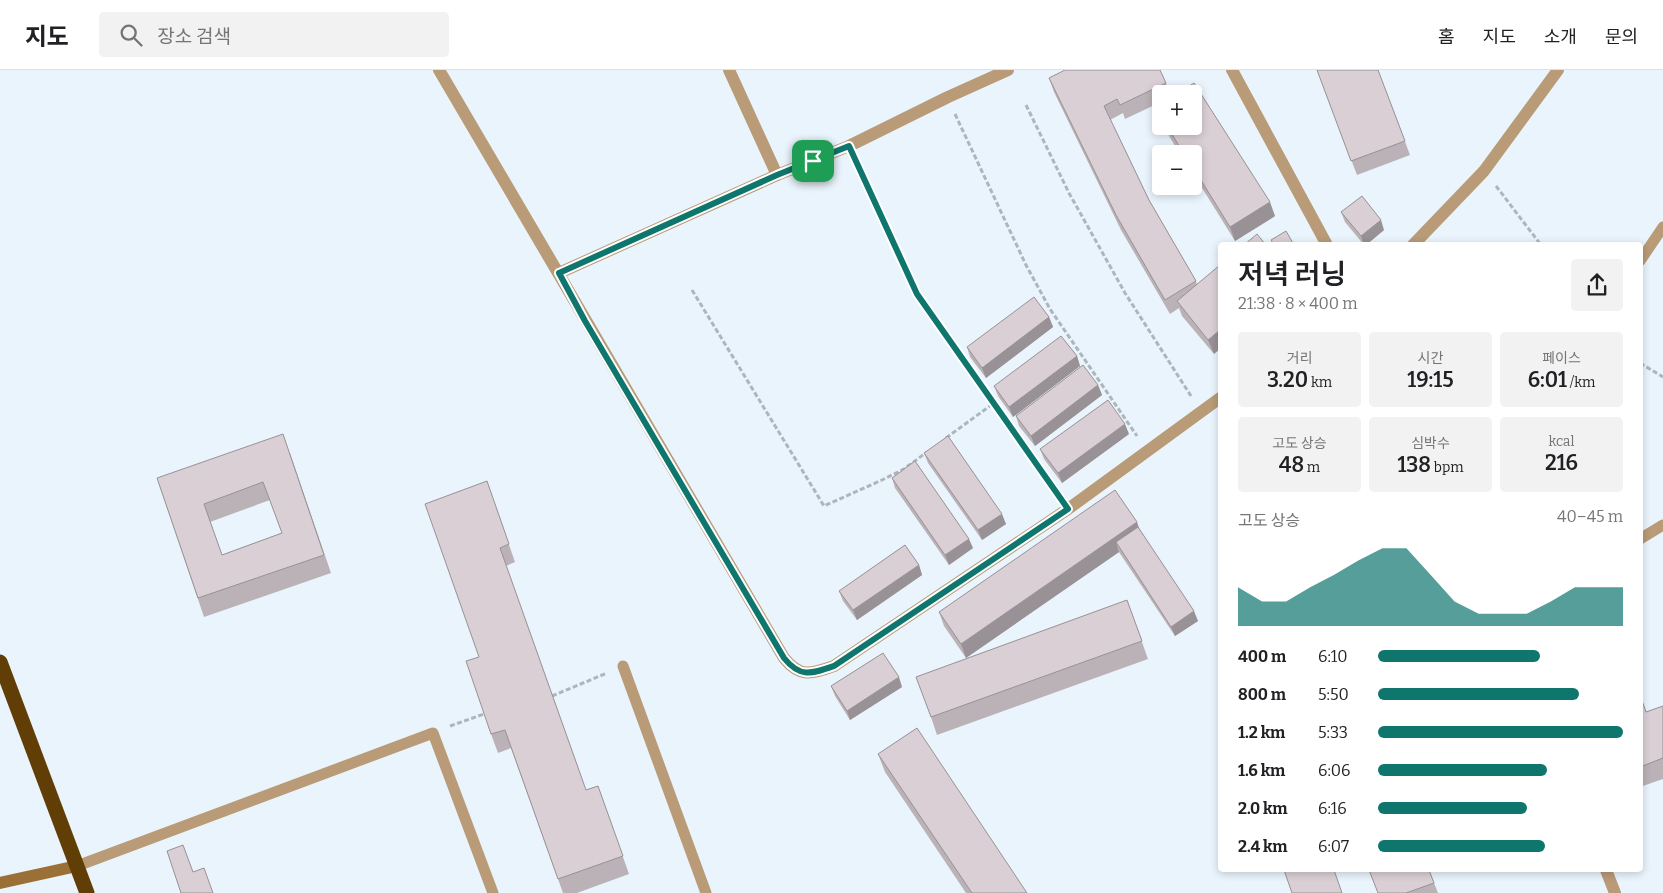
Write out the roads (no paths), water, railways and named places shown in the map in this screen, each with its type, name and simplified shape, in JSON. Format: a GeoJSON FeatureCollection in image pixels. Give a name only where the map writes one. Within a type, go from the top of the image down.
{"type":"FeatureCollection","features":[{"type":"Feature","properties":{"kind":"highway"},"geometry":{"type":"LineString","coordinates":[[0,662],[87,893]]}},
{"type":"Feature","properties":{"kind":"street"},"geometry":{"type":"LineString","coordinates":[[439,70],[784,658],[793,669],[805,673],[834,666],[1068,509],[1218,399]]}},
{"type":"Feature","properties":{"kind":"street"},"geometry":{"type":"LineString","coordinates":[[729,70],[777,175]]}},
{"type":"Feature","properties":{"kind":"street"},"geometry":{"type":"LineString","coordinates":[[559,273],[777,175],[849,146],[948,97],[1008,70]]}},
{"type":"Feature","properties":{"kind":"street"},"geometry":{"type":"LineString","coordinates":[[1232,70],[1325,242]]}},
{"type":"Feature","properties":{"kind":"street"},"geometry":{"type":"LineString","coordinates":[[1416,242],[1484,171],[1558,70]]}},
{"type":"Feature","properties":{"kind":"street"},"geometry":{"type":"LineString","coordinates":[[0,883],[77,866]]}},
{"type":"Feature","properties":{"kind":"street"},"geometry":{"type":"LineString","coordinates":[[1607,872],[1615,893]]}},
{"type":"Feature","properties":{"kind":"lane"},"geometry":{"type":"LineString","coordinates":[[1643,257],[1663,227]]}},
{"type":"Feature","properties":{"kind":"lane"},"geometry":{"type":"LineString","coordinates":[[1643,537],[1663,525]]}},
{"type":"Feature","properties":{"kind":"lane"},"geometry":{"type":"LineString","coordinates":[[623,666],[706,893]]}},
{"type":"Feature","properties":{"kind":"lane"},"geometry":{"type":"LineString","coordinates":[[77,866],[433,733],[493,893]]}}]}
